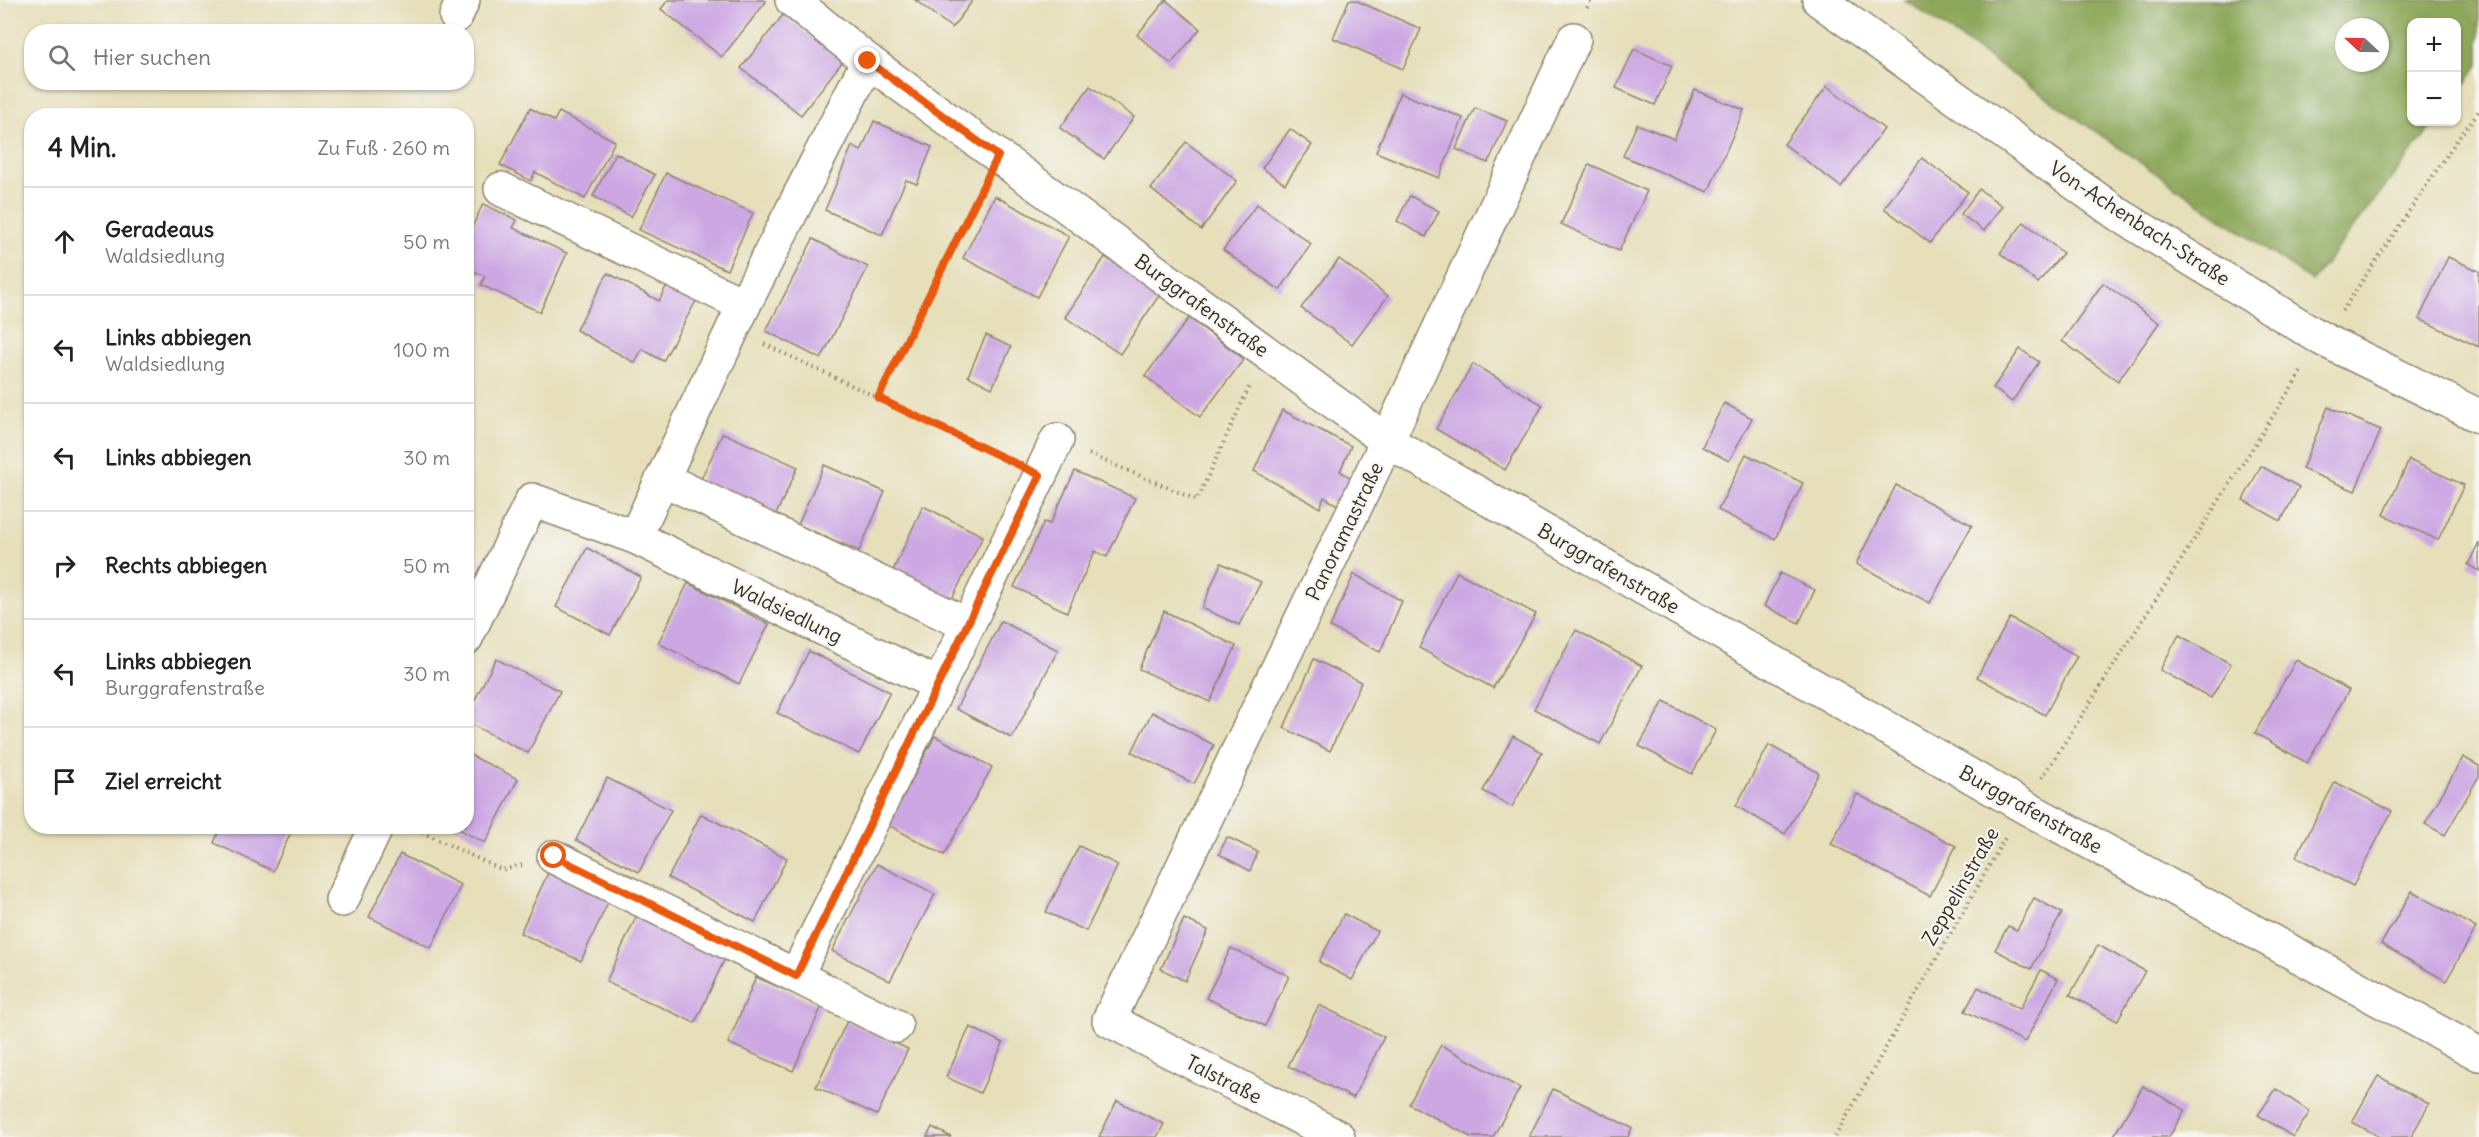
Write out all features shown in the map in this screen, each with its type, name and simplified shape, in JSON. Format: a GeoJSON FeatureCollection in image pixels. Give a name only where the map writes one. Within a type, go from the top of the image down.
{"type":"FeatureCollection","features":[{"type":"Feature","properties":{"kind":"street","name":"Burggrafenstraße"},"geometry":{"type":"LineString","coordinates":[[792,0],[868,61],[1387,441],[2023,806],[2479,1054]]}},
{"type":"Feature","properties":{"kind":"street","name":"Von-Achenbach-Straße"},"geometry":{"type":"LineString","coordinates":[[1819,0],[2118,214],[2322,339],[2479,416]]}},
{"type":"Feature","properties":{"kind":"street","name":"Panoramastraße"},"geometry":{"type":"LineString","coordinates":[[1109,1020],[1387,441],[1574,39]]}},
{"type":"Feature","properties":{"kind":"street"},"geometry":{"type":"LineString","coordinates":[[635,537],[739,317],[868,61]]}},
{"type":"Feature","properties":{"kind":"street"},"geometry":{"type":"LineString","coordinates":[[501,189],[739,317]]}},
{"type":"Feature","properties":{"kind":"street"},"geometry":{"type":"LineString","coordinates":[[796,976],[1057,440]]}},
{"type":"Feature","properties":{"kind":"street"},"geometry":{"type":"LineString","coordinates":[[663,479],[968,626]]}},
{"type":"Feature","properties":{"kind":"street","name":"Waldsiedlung"},"geometry":{"type":"LineString","coordinates":[[474,621],[532,500],[635,537],[939,685]]}},
{"type":"Feature","properties":{"kind":"street"},"geometry":{"type":"LineString","coordinates":[[342,900],[373,834]]}},
{"type":"Feature","properties":{"kind":"street"},"geometry":{"type":"LineString","coordinates":[[554,856],[896,1026]]}},
{"type":"Feature","properties":{"kind":"street","name":"Talstraße"},"geometry":{"type":"LineString","coordinates":[[1109,1020],[1338,1137]]}},
{"type":"Feature","properties":{"kind":"path","name":"Zeppelinstraße"},"geometry":{"type":"LineString","coordinates":[[1835,1137],[2023,806],[2322,339],[2479,111]]}},
{"type":"Feature","properties":{"kind":"path"},"geometry":{"type":"LineString","coordinates":[[878,398],[998,156]]}},
{"type":"Feature","properties":{"kind":"path"},"geometry":{"type":"LineString","coordinates":[[739,317],[878,398],[1040,475]]}},
{"type":"Feature","properties":{"kind":"path"},"geometry":{"type":"LineString","coordinates":[[1057,440],[1197,501],[1265,351]]}},
{"type":"Feature","properties":{"kind":"path"},"geometry":{"type":"LineString","coordinates":[[427,834],[502,870],[554,856]]}},
{"type":"Feature","properties":{"kind":"green space"},"geometry":{"type":"Polygon","coordinates":[[[1905,0],[2479,0],[2479,65],[2461,89],[2461,18],[2407,18],[2407,126],[2432,126],[2312,281],[1905,0]]]}},
{"type":"Feature","properties":{"kind":"building"},"geometry":{"type":"Polygon","coordinates":[[[668,0],[763,0],[766,2],[722,57],[661,9],[668,0]]]}},
{"type":"Feature","properties":{"kind":"building"},"geometry":{"type":"Polygon","coordinates":[[[915,0],[973,0],[952,28],[915,0]]]}},
{"type":"Feature","properties":{"kind":"building"},"geometry":{"type":"Polygon","coordinates":[[[1166,0],[1200,29],[1171,64],[1137,35],[1166,0]]]}},
{"type":"Feature","properties":{"kind":"building"},"geometry":{"type":"Polygon","coordinates":[[[1349,0],[1355,0],[1421,29],[1403,69],[1333,38],[1349,0]]]}},
{"type":"Feature","properties":{"kind":"building"},"geometry":{"type":"Polygon","coordinates":[[[783,15],[843,61],[801,115],[741,68],[783,15]]]}},
{"type":"Feature","properties":{"kind":"building"},"geometry":{"type":"Polygon","coordinates":[[[1634,49],[1672,66],[1655,105],[1616,88],[1634,49]]]}},
{"type":"Feature","properties":{"kind":"building"},"geometry":{"type":"Polygon","coordinates":[[[1090,86],[1134,117],[1104,159],[1060,128],[1090,86]]]}},
{"type":"Feature","properties":{"kind":"building"},"geometry":{"type":"Polygon","coordinates":[[[1827,86],[1884,129],[1841,187],[1784,144],[1827,86]]]}},
{"type":"Feature","properties":{"kind":"building"},"geometry":{"type":"Polygon","coordinates":[[[1695,90],[1744,110],[1708,192],[1623,156],[1637,124],[1674,139],[1695,90]]]}},
{"type":"Feature","properties":{"kind":"building"},"geometry":{"type":"Polygon","coordinates":[[[1400,93],[1463,118],[1439,178],[1376,152],[1400,93]]]}},
{"type":"Feature","properties":{"kind":"building"},"geometry":{"type":"Polygon","coordinates":[[[530,108],[554,121],[559,112],[615,141],[585,199],[535,172],[531,181],[500,165],[530,108]]]}},
{"type":"Feature","properties":{"kind":"building"},"geometry":{"type":"Polygon","coordinates":[[[1475,108],[1507,121],[1488,163],[1456,149],[1475,108]]]}},
{"type":"Feature","properties":{"kind":"building"},"geometry":{"type":"Polygon","coordinates":[[[874,121],[932,147],[917,184],[906,180],[882,235],[825,210],[852,146],[861,151],[874,121]]]}},
{"type":"Feature","properties":{"kind":"building"},"geometry":{"type":"Polygon","coordinates":[[[1290,129],[1312,145],[1285,184],[1262,168],[1290,129]]]}},
{"type":"Feature","properties":{"kind":"building"},"geometry":{"type":"Polygon","coordinates":[[[1186,142],[1237,181],[1201,230],[1151,189],[1186,142]]]}},
{"type":"Feature","properties":{"kind":"building"},"geometry":{"type":"Polygon","coordinates":[[[616,153],[655,175],[631,217],[593,196],[616,153]]]}},
{"type":"Feature","properties":{"kind":"building"},"geometry":{"type":"Polygon","coordinates":[[[1922,158],[1968,192],[1930,243],[1884,208],[1922,158]]]}},
{"type":"Feature","properties":{"kind":"building"},"geometry":{"type":"Polygon","coordinates":[[[1589,164],[1647,191],[1619,251],[1561,224],[1589,164]]]}},
{"type":"Feature","properties":{"kind":"building"},"geometry":{"type":"Polygon","coordinates":[[[666,173],[753,213],[727,270],[639,230],[666,173]]]}},
{"type":"Feature","properties":{"kind":"building"},"geometry":{"type":"Polygon","coordinates":[[[1979,189],[2002,206],[1984,231],[1961,214],[1979,189]]]}},
{"type":"Feature","properties":{"kind":"building"},"geometry":{"type":"Polygon","coordinates":[[[995,196],[1069,236],[1037,297],[963,258],[995,196]]]}},
{"type":"Feature","properties":{"kind":"building"},"geometry":{"type":"Polygon","coordinates":[[[1410,196],[1439,211],[1426,237],[1397,221],[1410,196]]]}},
{"type":"Feature","properties":{"kind":"building"},"geometry":{"type":"Polygon","coordinates":[[[483,204],[517,220],[513,228],[567,253],[540,312],[481,285],[485,276],[474,271],[474,223],[483,204]]]}},
{"type":"Feature","properties":{"kind":"building"},"geometry":{"type":"Polygon","coordinates":[[[1257,204],[1311,244],[1280,290],[1223,250],[1257,204]]]}},
{"type":"Feature","properties":{"kind":"building"},"geometry":{"type":"Polygon","coordinates":[[[2024,222],[2063,253],[2038,283],[2000,253],[2024,222]]]}},
{"type":"Feature","properties":{"kind":"building"},"geometry":{"type":"Polygon","coordinates":[[[813,239],[868,267],[821,359],[766,331],[813,239]]]}},
{"type":"Feature","properties":{"kind":"building"},"geometry":{"type":"Polygon","coordinates":[[[1105,257],[1160,294],[1120,354],[1065,317],[1105,257]]]}},
{"type":"Feature","properties":{"kind":"building"},"geometry":{"type":"Polygon","coordinates":[[[2448,257],[2479,271],[2479,347],[2419,319],[2448,257]]]}},
{"type":"Feature","properties":{"kind":"building"},"geometry":{"type":"Polygon","coordinates":[[[1339,259],[1388,296],[1352,344],[1301,308],[1339,259]]]}},
{"type":"Feature","properties":{"kind":"building"},"geometry":{"type":"Polygon","coordinates":[[[608,273],[659,301],[667,285],[696,301],[663,361],[642,349],[635,363],[576,330],[608,273]]]}},
{"type":"Feature","properties":{"kind":"building"},"geometry":{"type":"Polygon","coordinates":[[[2103,283],[2159,323],[2118,381],[2062,341],[2103,283]]]}},
{"type":"Feature","properties":{"kind":"building"},"geometry":{"type":"Polygon","coordinates":[[[1189,318],[1244,359],[1200,417],[1145,376],[1189,318]]]}},
{"type":"Feature","properties":{"kind":"building"},"geometry":{"type":"Polygon","coordinates":[[[986,335],[1011,347],[992,388],[968,376],[986,335]]]}},
{"type":"Feature","properties":{"kind":"building"},"geometry":{"type":"Polygon","coordinates":[[[2020,349],[2039,362],[2012,402],[1993,388],[2020,349]]]}},
{"type":"Feature","properties":{"kind":"building"},"geometry":{"type":"Polygon","coordinates":[[[1473,364],[1543,405],[1505,470],[1436,429],[1473,364]]]}},
{"type":"Feature","properties":{"kind":"building"},"geometry":{"type":"Polygon","coordinates":[[[1724,403],[1752,418],[1729,461],[1702,447],[1724,403]]]}},
{"type":"Feature","properties":{"kind":"building"},"geometry":{"type":"Polygon","coordinates":[[[2328,407],[2381,430],[2355,491],[2302,469],[2328,407]]]}},
{"type":"Feature","properties":{"kind":"building"},"geometry":{"type":"Polygon","coordinates":[[[1282,410],[1351,446],[1340,471],[1353,479],[1339,506],[1324,497],[1320,508],[1254,471],[1282,410]]]}},
{"type":"Feature","properties":{"kind":"building"},"geometry":{"type":"Polygon","coordinates":[[[723,433],[798,467],[773,521],[698,485],[723,433]]]}},
{"type":"Feature","properties":{"kind":"building"},"geometry":{"type":"Polygon","coordinates":[[[1746,454],[1803,483],[1775,539],[1718,510],[1746,454]]]}},
{"type":"Feature","properties":{"kind":"building"},"geometry":{"type":"Polygon","coordinates":[[[2409,460],[2464,485],[2438,540],[2384,515],[2409,460]]]}},
{"type":"Feature","properties":{"kind":"building"},"geometry":{"type":"Polygon","coordinates":[[[824,465],[885,492],[859,551],[798,525],[824,465]]]}},
{"type":"Feature","properties":{"kind":"building"},"geometry":{"type":"Polygon","coordinates":[[[2261,466],[2299,487],[2281,521],[2243,500],[2261,466]]]}},
{"type":"Feature","properties":{"kind":"building"},"geometry":{"type":"Polygon","coordinates":[[[1075,471],[1135,498],[1107,557],[1095,551],[1067,612],[1014,587],[1044,522],[1050,524],[1075,471]]]}},
{"type":"Feature","properties":{"kind":"building"},"geometry":{"type":"Polygon","coordinates":[[[1896,485],[1972,525],[1930,603],[1856,564],[1896,485]]]}},
{"type":"Feature","properties":{"kind":"building"},"geometry":{"type":"Polygon","coordinates":[[[923,506],[983,536],[951,601],[892,573],[923,506]]]}},
{"type":"Feature","properties":{"kind":"building"},"geometry":{"type":"Polygon","coordinates":[[[2479,542],[2479,571],[2468,565],[2479,542]]]}},
{"type":"Feature","properties":{"kind":"building"},"geometry":{"type":"Polygon","coordinates":[[[587,548],[641,577],[610,635],[556,607],[587,548]]]}},
{"type":"Feature","properties":{"kind":"building"},"geometry":{"type":"Polygon","coordinates":[[[1221,563],[1261,582],[1239,625],[1202,608],[1221,563]]]}},
{"type":"Feature","properties":{"kind":"building"},"geometry":{"type":"Polygon","coordinates":[[[1457,572],[1536,614],[1493,688],[1419,648],[1457,572]]]}},
{"type":"Feature","properties":{"kind":"building"},"geometry":{"type":"Polygon","coordinates":[[[1780,573],[1815,590],[1799,623],[1764,606],[1780,573]]]}},
{"type":"Feature","properties":{"kind":"building"},"geometry":{"type":"Polygon","coordinates":[[[1354,574],[1402,601],[1380,652],[1330,627],[1354,574]]]}},
{"type":"Feature","properties":{"kind":"building"},"geometry":{"type":"Polygon","coordinates":[[[688,583],[769,624],[739,684],[658,643],[688,583]]]}},
{"type":"Feature","properties":{"kind":"building"},"geometry":{"type":"Polygon","coordinates":[[[1164,611],[1236,646],[1210,702],[1139,669],[1164,611]]]}},
{"type":"Feature","properties":{"kind":"building"},"geometry":{"type":"Polygon","coordinates":[[[2010,618],[2077,656],[2045,715],[1977,677],[2010,618]]]}},
{"type":"Feature","properties":{"kind":"building"},"geometry":{"type":"Polygon","coordinates":[[[1001,621],[1058,650],[1012,738],[956,709],[1001,621]]]}},
{"type":"Feature","properties":{"kind":"building"},"geometry":{"type":"Polygon","coordinates":[[[1576,630],[1642,666],[1600,744],[1534,709],[1576,630]]]}},
{"type":"Feature","properties":{"kind":"building"},"geometry":{"type":"Polygon","coordinates":[[[2179,635],[2231,664],[2211,698],[2160,670],[2179,635]]]}},
{"type":"Feature","properties":{"kind":"building"},"geometry":{"type":"Polygon","coordinates":[[[809,651],[890,692],[859,754],[777,713],[809,651]]]}},
{"type":"Feature","properties":{"kind":"building"},"geometry":{"type":"Polygon","coordinates":[[[496,659],[560,691],[528,753],[474,726],[474,702],[496,659]]]}},
{"type":"Feature","properties":{"kind":"building"},"geometry":{"type":"Polygon","coordinates":[[[1314,659],[1361,682],[1330,751],[1284,728],[1314,659]]]}},
{"type":"Feature","properties":{"kind":"building"},"geometry":{"type":"Polygon","coordinates":[[[2296,660],[2349,690],[2307,763],[2255,733],[2296,660]]]}},
{"type":"Feature","properties":{"kind":"building"},"geometry":{"type":"Polygon","coordinates":[[[1664,701],[1716,730],[1692,774],[1639,746],[1664,701]]]}},
{"type":"Feature","properties":{"kind":"building"},"geometry":{"type":"Polygon","coordinates":[[[1152,712],[1214,745],[1194,784],[1132,752],[1152,712]]]}},
{"type":"Feature","properties":{"kind":"building"},"geometry":{"type":"Polygon","coordinates":[[[935,736],[992,767],[944,855],[888,825],[935,736]]]}},
{"type":"Feature","properties":{"kind":"building"},"geometry":{"type":"Polygon","coordinates":[[[1513,736],[1542,752],[1512,807],[1483,791],[1513,736]]]}},
{"type":"Feature","properties":{"kind":"building"},"geometry":{"type":"Polygon","coordinates":[[[1769,745],[1819,773],[1785,834],[1736,806],[1769,745]]]}},
{"type":"Feature","properties":{"kind":"building"},"geometry":{"type":"Polygon","coordinates":[[[474,757],[518,779],[485,843],[468,834],[474,834],[474,757]]]}},
{"type":"Feature","properties":{"kind":"building"},"geometry":{"type":"Polygon","coordinates":[[[2463,757],[2479,766],[2479,776],[2445,835],[2425,824],[2463,757]]]}},
{"type":"Feature","properties":{"kind":"building"},"geometry":{"type":"Polygon","coordinates":[[[607,778],[671,810],[639,872],[576,840],[607,778]]]}},
{"type":"Feature","properties":{"kind":"building"},"geometry":{"type":"Polygon","coordinates":[[[2335,782],[2392,811],[2353,886],[2296,857],[2335,782]]]}},
{"type":"Feature","properties":{"kind":"building"},"geometry":{"type":"Polygon","coordinates":[[[1857,794],[1956,846],[1930,896],[1831,844],[1857,794]]]}},
{"type":"Feature","properties":{"kind":"building"},"geometry":{"type":"Polygon","coordinates":[[[701,814],[787,858],[755,922],[668,878],[701,814]]]}},
{"type":"Feature","properties":{"kind":"building"},"geometry":{"type":"Polygon","coordinates":[[[218,834],[290,834],[273,871],[214,843],[218,834]]]}},
{"type":"Feature","properties":{"kind":"building"},"geometry":{"type":"Polygon","coordinates":[[[1227,837],[1258,852],[1250,871],[1219,854],[1227,837]]]}},
{"type":"Feature","properties":{"kind":"building"},"geometry":{"type":"Polygon","coordinates":[[[1079,846],[1118,865],[1086,931],[1046,912],[1079,846]]]}},
{"type":"Feature","properties":{"kind":"building"},"geometry":{"type":"Polygon","coordinates":[[[400,854],[461,885],[431,948],[369,917],[400,854]]]}},
{"type":"Feature","properties":{"kind":"building"},"geometry":{"type":"Polygon","coordinates":[[[877,864],[935,894],[890,981],[832,951],[877,864]]]}},
{"type":"Feature","properties":{"kind":"building"},"geometry":{"type":"Polygon","coordinates":[[[549,871],[610,898],[581,961],[520,933],[549,871]]]}},
{"type":"Feature","properties":{"kind":"building"},"geometry":{"type":"Polygon","coordinates":[[[2412,891],[2476,928],[2446,981],[2381,944],[2412,891]]]}},
{"type":"Feature","properties":{"kind":"building"},"geometry":{"type":"Polygon","coordinates":[[[2034,898],[2062,913],[2031,969],[1995,950],[2008,926],[2017,930],[2034,898]]]}},
{"type":"Feature","properties":{"kind":"building"},"geometry":{"type":"Polygon","coordinates":[[[1344,914],[1377,931],[1352,980],[1319,962],[1344,914]]]}},
{"type":"Feature","properties":{"kind":"building"},"geometry":{"type":"Polygon","coordinates":[[[637,915],[726,956],[695,1023],[606,982],[637,915]]]}},
{"type":"Feature","properties":{"kind":"building"},"geometry":{"type":"Polygon","coordinates":[[[1184,919],[1208,930],[1185,981],[1161,969],[1184,919]]]}},
{"type":"Feature","properties":{"kind":"building"},"geometry":{"type":"Polygon","coordinates":[[[2098,945],[2145,971],[2117,1021],[2070,995],[2098,945]]]}},
{"type":"Feature","properties":{"kind":"building"},"geometry":{"type":"Polygon","coordinates":[[[1231,948],[1289,976],[1265,1026],[1206,998],[1231,948]]]}},
{"type":"Feature","properties":{"kind":"building"},"geometry":{"type":"Polygon","coordinates":[[[2041,970],[2058,979],[2025,1042],[1965,1011],[1978,987],[2020,1009],[2041,970]]]}},
{"type":"Feature","properties":{"kind":"building"},"geometry":{"type":"Polygon","coordinates":[[[756,977],[822,1006],[793,1071],[728,1043],[756,977]]]}},
{"type":"Feature","properties":{"kind":"building"},"geometry":{"type":"Polygon","coordinates":[[[1319,1005],[1384,1037],[1353,1098],[1288,1066],[1319,1005]]]}},
{"type":"Feature","properties":{"kind":"building"},"geometry":{"type":"Polygon","coordinates":[[[847,1021],[908,1049],[877,1115],[816,1087],[847,1021]]]}},
{"type":"Feature","properties":{"kind":"building"},"geometry":{"type":"Polygon","coordinates":[[[970,1027],[1003,1043],[980,1093],[946,1077],[970,1027]]]}},
{"type":"Feature","properties":{"kind":"building"},"geometry":{"type":"Polygon","coordinates":[[[1441,1045],[1520,1088],[1493,1137],[1471,1137],[1409,1104],[1441,1045]]]}},
{"type":"Feature","properties":{"kind":"building"},"geometry":{"type":"Polygon","coordinates":[[[2378,1076],[2429,1104],[2411,1137],[2380,1137],[2352,1122],[2378,1076]]]}},
{"type":"Feature","properties":{"kind":"building"},"geometry":{"type":"Polygon","coordinates":[[[2143,1086],[2185,1110],[2169,1137],[2113,1137],[2143,1086]]]}},
{"type":"Feature","properties":{"kind":"building"},"geometry":{"type":"Polygon","coordinates":[[[1553,1089],[1632,1128],[1628,1137],[1529,1137],[1553,1089]]]}},
{"type":"Feature","properties":{"kind":"building"},"geometry":{"type":"Polygon","coordinates":[[[2276,1089],[2310,1112],[2293,1137],[2258,1115],[2276,1089]]]}},
{"type":"Feature","properties":{"kind":"building"},"geometry":{"type":"Polygon","coordinates":[[[1117,1101],[1164,1124],[1157,1137],[1099,1137],[1117,1101]]]}},
{"type":"Feature","properties":{"kind":"building"},"geometry":{"type":"Polygon","coordinates":[[[932,1127],[951,1137],[927,1137],[932,1127]]]}},
{"type":"Feature","properties":{"kind":"route"},"geometry":{"type":"LineString","coordinates":[[554,856],[796,976],[1040,475],[878,398],[998,156],[868,61]]}}]}
